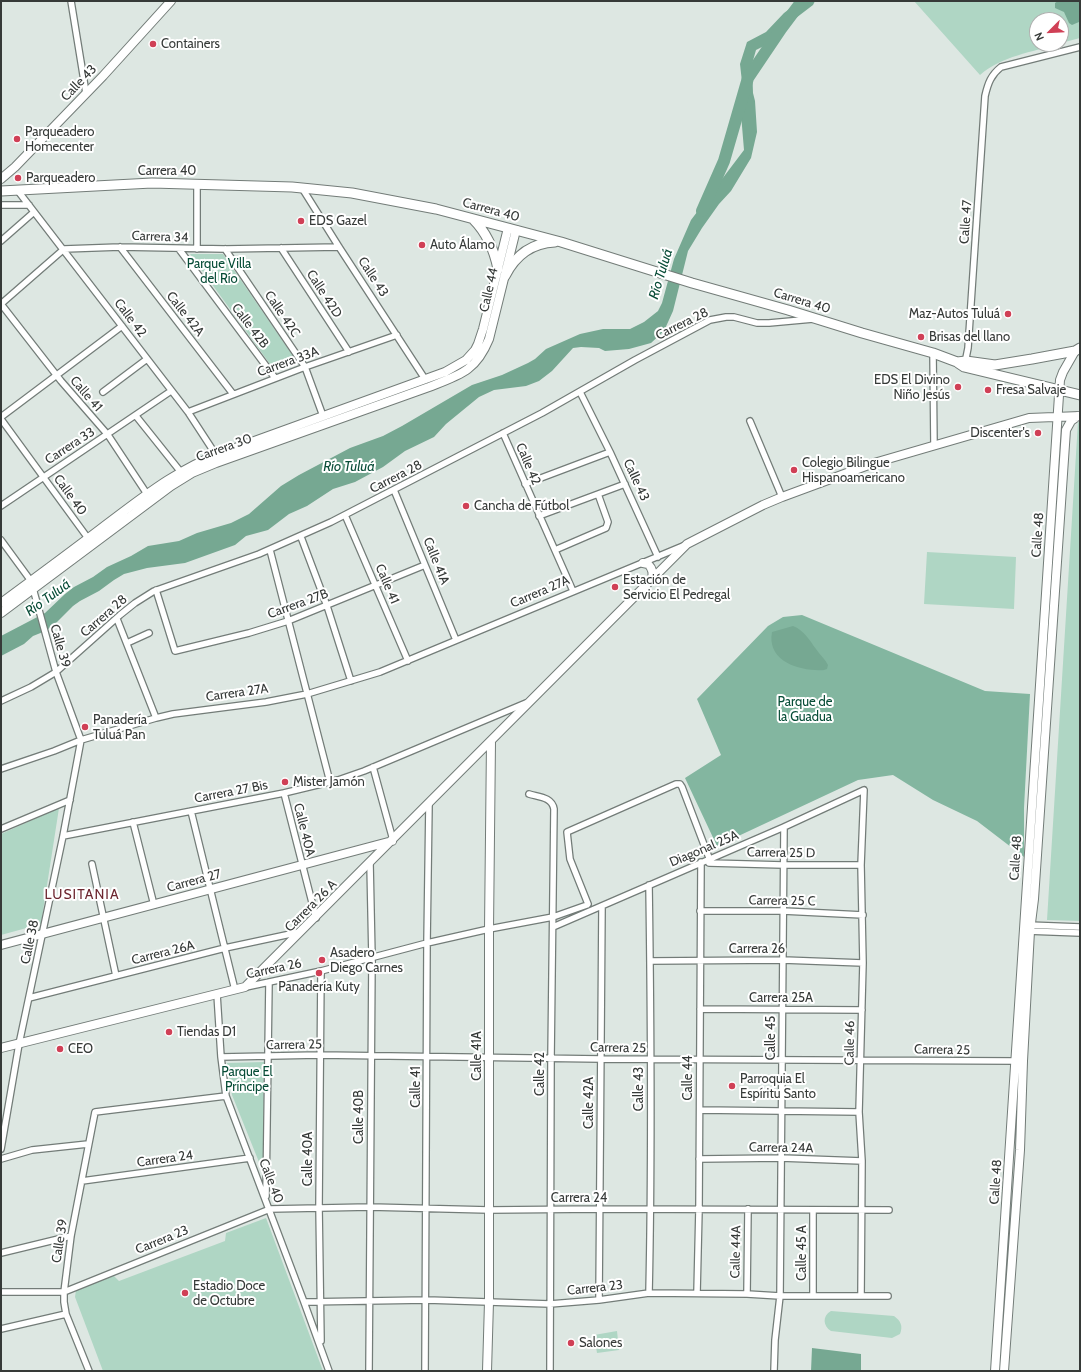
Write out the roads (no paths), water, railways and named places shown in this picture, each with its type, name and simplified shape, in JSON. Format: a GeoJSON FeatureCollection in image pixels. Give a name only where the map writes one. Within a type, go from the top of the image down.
{"type":"FeatureCollection","features":[{"type":"Feature","properties":{"kind":"main road","name":"Calle 43"},"geometry":{"type":"LineString","coordinates":[[2,176],[24,158],[171,1]]}},
{"type":"Feature","properties":{"kind":"main road","name":"Carrera 40"},"geometry":{"type":"LineString","coordinates":[[1,192],[152,183],[197,183],[248,184],[302,188],[381,198],[436,209],[561,242],[692,283],[934,353],[962,363],[1080,395]]}},
{"type":"Feature","properties":{"kind":"main road"},"geometry":{"type":"LineString","coordinates":[[472,218],[487,236],[493,250],[498,269]]}},
{"type":"Feature","properties":{"kind":"main road","name":"Calle 44"},"geometry":{"type":"LineString","coordinates":[[475,350],[484,329],[498,269],[512,229]]}},
{"type":"Feature","properties":{"kind":"main road","name":"Calle 44"},"geometry":{"type":"LineString","coordinates":[[482,355],[491,334],[505,276],[512,229]]}},
{"type":"Feature","properties":{"kind":"main road"},"geometry":{"type":"LineString","coordinates":[[505,276],[514,261],[522,252],[541,244],[561,242]]}},
{"type":"Feature","properties":{"kind":"main road","name":"Carrera 30"},"geometry":{"type":"LineString","coordinates":[[1,613],[32,585],[150,497],[180,471],[198,462],[218,458],[329,417],[453,368],[464,361],[475,350]]}},
{"type":"Feature","properties":{"kind":"main road","name":"Carrera 40"},"geometry":{"type":"LineString","coordinates":[[962,363],[1001,364],[1077,350]]}},
{"type":"Feature","properties":{"kind":"main road","name":"Calle 48"},"geometry":{"type":"LineString","coordinates":[[1004,1371],[1020,1150],[1027,928],[1060,380],[1063,372],[1077,350]]}},
{"type":"Feature","properties":{"kind":"main road","name":"Carrera 30"},"geometry":{"type":"LineString","coordinates":[[329,417],[429,387],[455,377],[469,368],[482,355]]}},
{"type":"Feature","properties":{"kind":"main road"},"geometry":{"type":"LineString","coordinates":[[464,361],[469,368]]}},
{"type":"Feature","properties":{"kind":"main road","name":"Carrera 27A"},"geometry":{"type":"LineString","coordinates":[[687,544],[782,497],[874,463],[1022,420],[1058,416],[1079,416]]}},
{"type":"Feature","properties":{"kind":"main road","name":"Calle 48"},"geometry":{"type":"LineString","coordinates":[[995,1371],[1015,1062],[1066,430],[1071,421],[1079,416]]}},
{"type":"Feature","properties":{"kind":"main road","name":"Carrera 30"},"geometry":{"type":"LineString","coordinates":[[150,497],[218,458]]}},
{"type":"Feature","properties":{"kind":"main road","name":"Carrera 26 A"},"geometry":{"type":"LineString","coordinates":[[246,987],[687,544]]}},
{"type":"Feature","properties":{"kind":"main road"},"geometry":{"type":"LineString","coordinates":[[643,563],[648,564],[652,568],[652,579]]}},
{"type":"Feature","properties":{"kind":"main road","name":"Carrera 30"},"geometry":{"type":"LineString","coordinates":[[1,603],[32,585]]}},
{"type":"Feature","properties":{"kind":"main road","name":"Calle 41A"},"geometry":{"type":"LineString","coordinates":[[487,1371],[489,1302],[489,929],[491,741]]}},
{"type":"Feature","properties":{"kind":"main road","name":"Carrera 27"},"geometry":{"type":"LineString","coordinates":[[1,945],[393,840]]}},
{"type":"Feature","properties":{"kind":"main road","name":"Carrera 26"},"geometry":{"type":"LineString","coordinates":[[1,1048],[246,987]]}},
{"type":"Feature","properties":{"kind":"street"},"geometry":{"type":"LineString","coordinates":[[71,1],[86,93]]}},
{"type":"Feature","properties":{"kind":"street","name":"Calle 47"},"geometry":{"type":"LineString","coordinates":[[962,363],[968,348],[985,96],[990,79],[1001,67],[1080,47]]}},
{"type":"Feature","properties":{"kind":"street"},"geometry":{"type":"LineString","coordinates":[[197,183],[197,249]]}},
{"type":"Feature","properties":{"kind":"street","name":"Calle 43"},"geometry":{"type":"LineString","coordinates":[[302,188],[425,379]]}},
{"type":"Feature","properties":{"kind":"street","name":"Calle 42"},"geometry":{"type":"LineString","coordinates":[[18,190],[188,412],[218,458]]}},
{"type":"Feature","properties":{"kind":"street"},"geometry":{"type":"LineString","coordinates":[[1,205],[28,205]]}},
{"type":"Feature","properties":{"kind":"street"},"geometry":{"type":"LineString","coordinates":[[1,241],[34,212]]}},
{"type":"Feature","properties":{"kind":"street","name":"Carrera 34"},"geometry":{"type":"LineString","coordinates":[[64,249],[120,247],[225,249],[339,247]]}},
{"type":"Feature","properties":{"kind":"street","name":"Calle 42A"},"geometry":{"type":"LineString","coordinates":[[120,247],[233,394]]}},
{"type":"Feature","properties":{"kind":"street","name":"Calle 42D"},"geometry":{"type":"LineString","coordinates":[[281,248],[349,352]]}},
{"type":"Feature","properties":{"kind":"street"},"geometry":{"type":"LineString","coordinates":[[1,304],[64,249]]}},
{"type":"Feature","properties":{"kind":"street","name":"Calle 42B"},"geometry":{"type":"LineString","coordinates":[[179,249],[275,378]]}},
{"type":"Feature","properties":{"kind":"street","name":"Calle 42C"},"geometry":{"type":"LineString","coordinates":[[225,249],[305,367],[329,417]]}},
{"type":"Feature","properties":{"kind":"street","name":"Calle 41"},"geometry":{"type":"LineString","coordinates":[[1,304],[56,376],[108,435],[150,497]]}},
{"type":"Feature","properties":{"kind":"street","name":"Carrera 28"},"geometry":{"type":"LineString","coordinates":[[1,701],[31,687],[56,672],[135,603],[156,590],[270,550],[301,537],[503,433],[710,320],[734,317],[769,323],[817,319]]}},
{"type":"Feature","properties":{"kind":"street"},"geometry":{"type":"LineString","coordinates":[[1,418],[122,326]]}},
{"type":"Feature","properties":{"kind":"street","name":"Carrera 33A"},"geometry":{"type":"LineString","coordinates":[[188,412],[275,378],[397,335]]}},
{"type":"Feature","properties":{"kind":"street"},"geometry":{"type":"LineString","coordinates":[[934,353],[934,446]]}},
{"type":"Feature","properties":{"kind":"street"},"geometry":{"type":"LineString","coordinates":[[103,392],[147,359]]}},
{"type":"Feature","properties":{"kind":"street","name":"Carrera 33"},"geometry":{"type":"LineString","coordinates":[[1,506],[171,391]]}},
{"type":"Feature","properties":{"kind":"street","name":"Calle 43"},"geometry":{"type":"LineString","coordinates":[[580,392],[610,452],[658,557]]}},
{"type":"Feature","properties":{"kind":"street"},"geometry":{"type":"LineString","coordinates":[[136,416],[180,471]]}},
{"type":"Feature","properties":{"kind":"street","name":"Calle 40"},"geometry":{"type":"LineString","coordinates":[[1,418],[90,542]]}},
{"type":"Feature","properties":{"kind":"street"},"geometry":{"type":"LineString","coordinates":[[750,421],[782,497]]}},
{"type":"Feature","properties":{"kind":"street","name":"Calle 42"},"geometry":{"type":"LineString","coordinates":[[503,433],[573,591]]}},
{"type":"Feature","properties":{"kind":"street"},"geometry":{"type":"LineString","coordinates":[[525,484],[610,452]]}},
{"type":"Feature","properties":{"kind":"street"},"geometry":{"type":"LineString","coordinates":[[539,516],[624,484]]}},
{"type":"Feature","properties":{"kind":"street","name":"Calle 41A"},"geometry":{"type":"LineString","coordinates":[[394,490],[456,640]]}},
{"type":"Feature","properties":{"kind":"street"},"geometry":{"type":"LineString","coordinates":[[555,550],[606,528],[608,522],[598,494]]}},
{"type":"Feature","properties":{"kind":"street","name":"Calle 41"},"geometry":{"type":"LineString","coordinates":[[345,515],[408,661]]}},
{"type":"Feature","properties":{"kind":"street"},"geometry":{"type":"LineString","coordinates":[[301,537],[327,606],[351,681]]}},
{"type":"Feature","properties":{"kind":"street","name":"Calle 39"},"geometry":{"type":"LineString","coordinates":[[1,540],[32,585],[56,672],[81,740]]}},
{"type":"Feature","properties":{"kind":"street","name":"Carrera 27A"},"geometry":{"type":"LineString","coordinates":[[1,769],[81,740],[156,718],[173,714],[266,702],[307,694],[380,672],[687,544]]}},
{"type":"Feature","properties":{"kind":"street"},"geometry":{"type":"LineString","coordinates":[[270,550],[330,782]]}},
{"type":"Feature","properties":{"kind":"street","name":"Carrera 27B"},"geometry":{"type":"LineString","coordinates":[[156,590],[175,651],[288,622],[425,565]]}},
{"type":"Feature","properties":{"kind":"street"},"geometry":{"type":"LineString","coordinates":[[116,619],[156,718]]}},
{"type":"Feature","properties":{"kind":"street"},"geometry":{"type":"LineString","coordinates":[[126,643],[149,633]]}},
{"type":"Feature","properties":{"kind":"street","name":"Carrera 27 Bis"},"geometry":{"type":"LineString","coordinates":[[63,836],[284,793],[351,776],[531,701]]}},
{"type":"Feature","properties":{"kind":"street","name":"Calle 38"},"geometry":{"type":"LineString","coordinates":[[1,1149],[19,1044],[63,836],[81,740]]}},
{"type":"Feature","properties":{"kind":"street"},"geometry":{"type":"LineString","coordinates":[[373,767],[393,840]]}},
{"type":"Feature","properties":{"kind":"street","name":"Carrera 26"},"geometry":{"type":"LineString","coordinates":[[246,987],[321,971],[427,943],[489,929],[553,918],[588,904],[570,859],[567,832],[676,784],[680,784],[682,787],[710,861]]}},
{"type":"Feature","properties":{"kind":"street","name":"Diagonal 25A"},"geometry":{"type":"LineString","coordinates":[[553,927],[701,862],[710,861],[864,790]]}},
{"type":"Feature","properties":{"kind":"street","name":"Calle 46"},"geometry":{"type":"LineString","coordinates":[[861,1296],[862,1161],[859,1112],[863,963],[861,865],[864,790]]}},
{"type":"Feature","properties":{"kind":"street","name":"Calle 40A"},"geometry":{"type":"LineString","coordinates":[[284,793],[316,918]]}},
{"type":"Feature","properties":{"kind":"street","name":"Calle 42"},"geometry":{"type":"LineString","coordinates":[[528,794],[549,799],[554,806],[551,1058],[550,1371]]}},
{"type":"Feature","properties":{"kind":"street"},"geometry":{"type":"LineString","coordinates":[[1,829],[70,800]]}},
{"type":"Feature","properties":{"kind":"street","name":"Calle 41"},"geometry":{"type":"LineString","coordinates":[[425,1371],[429,804]]}},
{"type":"Feature","properties":{"kind":"street"},"geometry":{"type":"LineString","coordinates":[[191,811],[235,990]]}},
{"type":"Feature","properties":{"kind":"street"},"geometry":{"type":"LineString","coordinates":[[133,822],[154,905]]}},
{"type":"Feature","properties":{"kind":"street","name":"Calle 45"},"geometry":{"type":"LineString","coordinates":[[774,1371],[775,1340],[780,1296],[784,828]]}},
{"type":"Feature","properties":{"kind":"street","name":"Carrera 25 D"},"geometry":{"type":"LineString","coordinates":[[710,861],[783,865],[861,865]]}},
{"type":"Feature","properties":{"kind":"street","name":"Calle 44"},"geometry":{"type":"LineString","coordinates":[[697,1293],[700,1159],[701,862]]}},
{"type":"Feature","properties":{"kind":"street","name":"Calle 40B"},"geometry":{"type":"LineString","coordinates":[[369,1371],[372,958],[370,863]]}},
{"type":"Feature","properties":{"kind":"street"},"geometry":{"type":"LineString","coordinates":[[92,864],[116,976]]}},
{"type":"Feature","properties":{"kind":"street","name":"Calle 43"},"geometry":{"type":"LineString","coordinates":[[649,1293],[651,1209],[650,885]]}},
{"type":"Feature","properties":{"kind":"street","name":"Calle 42A"},"geometry":{"type":"LineString","coordinates":[[599,1300],[602,906]]}},
{"type":"Feature","properties":{"kind":"street","name":"Carrera 25 C"},"geometry":{"type":"LineString","coordinates":[[700,911],[783,911],[863,915]]}},
{"type":"Feature","properties":{"kind":"street"},"geometry":{"type":"LineString","coordinates":[[1027,928],[1080,927]]}},
{"type":"Feature","properties":{"kind":"street"},"geometry":{"type":"LineString","coordinates":[[1027,928],[1080,933]]}},
{"type":"Feature","properties":{"kind":"street","name":"Carrera 26A"},"geometry":{"type":"LineString","coordinates":[[29,998],[225,948],[302,932]]}},
{"type":"Feature","properties":{"kind":"street","name":"Carrera 26"},"geometry":{"type":"LineString","coordinates":[[650,961],[782,960],[863,963]]}},
{"type":"Feature","properties":{"kind":"street","name":"Calle 40A"},"geometry":{"type":"LineString","coordinates":[[321,971],[319,1208],[321,1346]]}},
{"type":"Feature","properties":{"kind":"street"},"geometry":{"type":"LineString","coordinates":[[266,1201],[269,982]]}},
{"type":"Feature","properties":{"kind":"street","name":"Calle 40"},"geometry":{"type":"LineString","coordinates":[[217,994],[221,1057],[226,1096],[270,1209],[329,1371]]}},
{"type":"Feature","properties":{"kind":"street","name":"Carrera 25A"},"geometry":{"type":"LineString","coordinates":[[700,1009],[862,1010]]}},
{"type":"Feature","properties":{"kind":"street","name":"Carrera 25"},"geometry":{"type":"LineString","coordinates":[[221,1057],[320,1055],[489,1058],[1015,1062]]}},
{"type":"Feature","properties":{"kind":"street","name":"Calle 39"},"geometry":{"type":"LineString","coordinates":[[89,1371],[66,1314],[64,1292],[71,1236],[95,1112],[226,1096]]}},
{"type":"Feature","properties":{"kind":"street"},"geometry":{"type":"LineString","coordinates":[[700,1110],[859,1112]]}},
{"type":"Feature","properties":{"kind":"street"},"geometry":{"type":"LineString","coordinates":[[1,1159],[32,1150],[88,1144]]}},
{"type":"Feature","properties":{"kind":"street","name":"Carrera 24"},"geometry":{"type":"LineString","coordinates":[[82,1181],[250,1158]]}},
{"type":"Feature","properties":{"kind":"street","name":"Carrera 24A"},"geometry":{"type":"LineString","coordinates":[[700,1159],[781,1158],[862,1161]]}},
{"type":"Feature","properties":{"kind":"street"},"geometry":{"type":"LineString","coordinates":[[257,1175],[267,1172]]}},
{"type":"Feature","properties":{"kind":"street","name":"Carrera 24"},"geometry":{"type":"LineString","coordinates":[[270,1209],[370,1207],[489,1210],[889,1210]]}},
{"type":"Feature","properties":{"kind":"street","name":"Carrera 23"},"geometry":{"type":"LineString","coordinates":[[64,1292],[270,1209]]}},
{"type":"Feature","properties":{"kind":"street","name":"Calle 44A"},"geometry":{"type":"LineString","coordinates":[[747,1294],[748,1210]]}},
{"type":"Feature","properties":{"kind":"street","name":"Calle 45 A"},"geometry":{"type":"LineString","coordinates":[[813,1210],[813,1295]]}},
{"type":"Feature","properties":{"kind":"street"},"geometry":{"type":"LineString","coordinates":[[1,1254],[71,1236]]}},
{"type":"Feature","properties":{"kind":"street"},"geometry":{"type":"LineString","coordinates":[[1,1292],[64,1292]]}},
{"type":"Feature","properties":{"kind":"street","name":"Carrera 23"},"geometry":{"type":"LineString","coordinates":[[304,1302],[426,1300],[550,1304],[599,1300],[649,1293],[747,1294],[780,1296],[888,1296]]}},
{"type":"Feature","properties":{"kind":"street"},"geometry":{"type":"LineString","coordinates":[[1,1329],[66,1314]]}},
{"type":"Feature","properties":{"kind":"water","name":"Río Tuluá"},"geometry":{"type":"Polygon","coordinates":[[[800,1],[815,1],[813,5],[792,21],[772,42],[756,50],[752,64],[757,132],[751,158],[731,191],[719,204],[688,251],[673,311],[664,331],[651,343],[629,349],[605,351],[599,348],[573,348],[552,371],[539,381],[526,386],[494,390],[479,397],[446,424],[434,437],[405,451],[383,467],[355,482],[333,489],[307,506],[289,514],[268,530],[246,536],[235,545],[185,563],[147,568],[124,574],[73,606],[53,626],[33,636],[24,644],[1,656],[1,636],[45,613],[74,587],[93,577],[107,567],[148,546],[179,541],[197,533],[231,523],[249,514],[281,486],[299,475],[350,448],[383,436],[472,385],[502,375],[528,363],[546,349],[580,334],[603,329],[630,329],[644,322],[658,311],[662,303],[674,259],[691,220],[744,150],[739,92],[742,82],[740,64],[747,42],[766,32],[784,13],[800,1]]]}},
{"type":"Feature","properties":{"kind":"water"},"geometry":{"type":"Polygon","coordinates":[[[1058,1],[1080,1],[1079,22],[1072,25],[1069,23],[1069,12],[1064,12],[1055,8],[1055,3],[1058,1]]]}},
{"type":"Feature","properties":{"kind":"water"},"geometry":{"type":"Polygon","coordinates":[[[793,626],[804,633],[809,639],[827,663],[827,669],[815,670],[798,667],[783,660],[778,655],[774,649],[772,632],[793,626]]]}},
{"type":"Feature","properties":{"kind":"water"},"geometry":{"type":"Polygon","coordinates":[[[812,1348],[861,1354],[861,1371],[811,1371],[812,1348]]]}},
{"type":"Feature","properties":{"kind":"waterway","name":"Río Tuluá"},"geometry":{"type":"LineString","coordinates":[[702,211],[724,161],[748,78],[802,1]]}},
{"type":"Feature","properties":{"kind":"place","name":"Containers"},"geometry":{"type":"Point","coordinates":[153,44]}},
{"type":"Feature","properties":{"kind":"place","name":"Parqueadero Homecenter"},"geometry":{"type":"Point","coordinates":[17,139]}},
{"type":"Feature","properties":{"kind":"place","name":"Parqueadero"},"geometry":{"type":"Point","coordinates":[18,178]}},
{"type":"Feature","properties":{"kind":"place","name":"EDS Gazel"},"geometry":{"type":"Point","coordinates":[301,221]}},
{"type":"Feature","properties":{"kind":"place","name":"Auto Álamo"},"geometry":{"type":"Point","coordinates":[422,245]}},
{"type":"Feature","properties":{"kind":"place","name":"Maz-Autos Tuluá"},"geometry":{"type":"Point","coordinates":[1008,314]}},
{"type":"Feature","properties":{"kind":"place","name":"Brisas del llano"},"geometry":{"type":"Point","coordinates":[921,337]}},
{"type":"Feature","properties":{"kind":"place","name":"EDS El Divino Niño Jesús"},"geometry":{"type":"Point","coordinates":[958,387]}},
{"type":"Feature","properties":{"kind":"place","name":"Fresa Salvaje"},"geometry":{"type":"Point","coordinates":[988,390]}},
{"type":"Feature","properties":{"kind":"place","name":"Discenter's"},"geometry":{"type":"Point","coordinates":[1038,433]}},
{"type":"Feature","properties":{"kind":"place","name":"Colegio Bilingue Hispanoamericano"},"geometry":{"type":"Point","coordinates":[794,470]}},
{"type":"Feature","properties":{"kind":"place","name":"Cancha de Fútbol"},"geometry":{"type":"Point","coordinates":[466,506]}},
{"type":"Feature","properties":{"kind":"place","name":"Estación de Servicio El Pedregal"},"geometry":{"type":"Point","coordinates":[615,587]}},
{"type":"Feature","properties":{"kind":"place","name":"Panadería Tuluá Pan"},"geometry":{"type":"Point","coordinates":[85,727]}},
{"type":"Feature","properties":{"kind":"place","name":"Mister Jamón"},"geometry":{"type":"Point","coordinates":[285,782]}},
{"type":"Feature","properties":{"kind":"place","name":"Asadero Diego Carnes"},"geometry":{"type":"Point","coordinates":[322,960]}},
{"type":"Feature","properties":{"kind":"place","name":"Panadería Kuty"},"geometry":{"type":"Point","coordinates":[319,973]}},
{"type":"Feature","properties":{"kind":"place","name":"Tiendas D1"},"geometry":{"type":"Point","coordinates":[169,1032]}},
{"type":"Feature","properties":{"kind":"place","name":"CEO"},"geometry":{"type":"Point","coordinates":[60,1049]}},
{"type":"Feature","properties":{"kind":"place","name":"Parroquia El Espíritu Santo"},"geometry":{"type":"Point","coordinates":[732,1086]}},
{"type":"Feature","properties":{"kind":"place","name":"Estadio Doce de Octubre"},"geometry":{"type":"Point","coordinates":[185,1293]}},
{"type":"Feature","properties":{"kind":"place","name":"Salones"},"geometry":{"type":"Point","coordinates":[571,1343]}},
{"type":"Feature","properties":{"kind":"district","name":"LUSITANIA"},"geometry":{"type":"Point","coordinates":[82,895]}},
{"type":"Feature","properties":{"kind":"park label","name":"Parque Villa del Río"},"geometry":{"type":"Point","coordinates":[219,272]}},
{"type":"Feature","properties":{"kind":"park label","name":"Parque de la Guadua"},"geometry":{"type":"Point","coordinates":[805,710]}},
{"type":"Feature","properties":{"kind":"park label","name":"Parque El Príncipe"},"geometry":{"type":"Point","coordinates":[247,1080]}}]}
